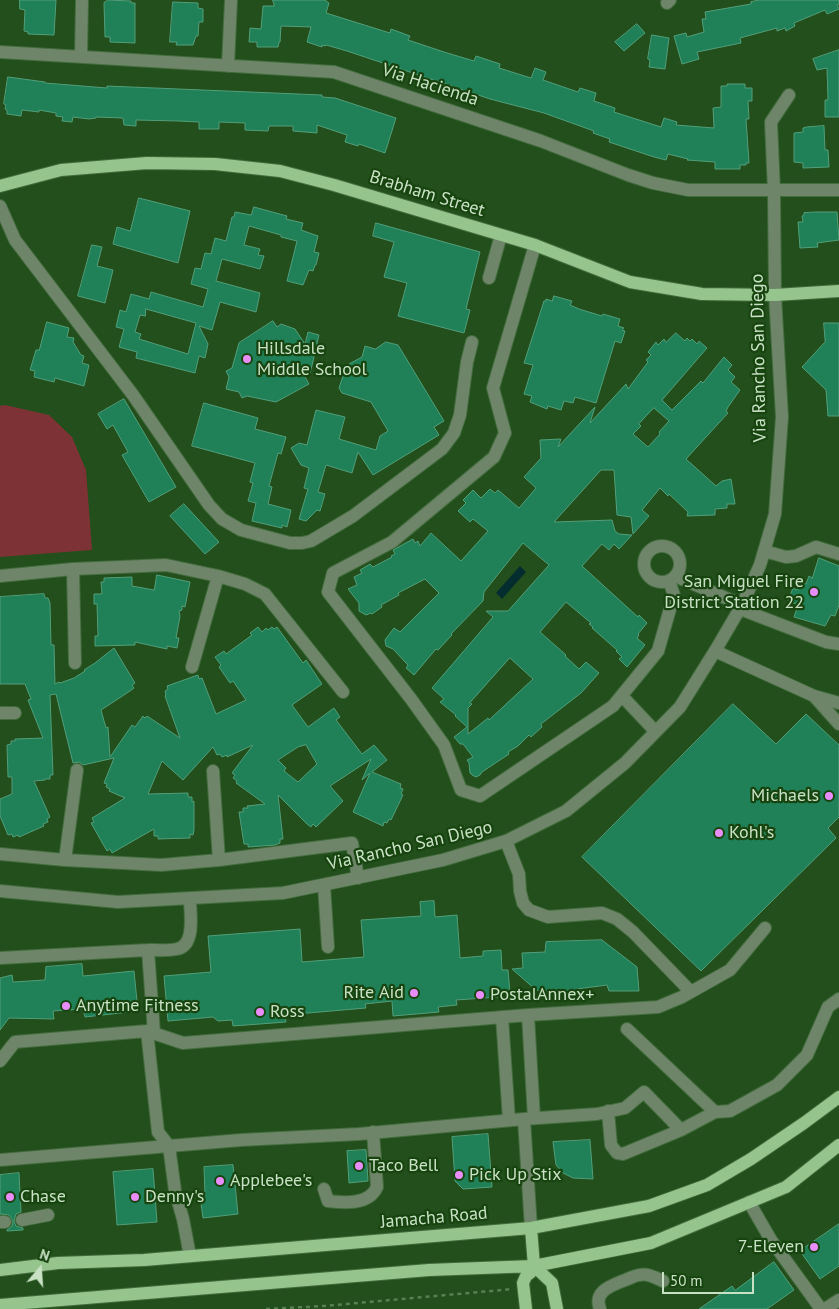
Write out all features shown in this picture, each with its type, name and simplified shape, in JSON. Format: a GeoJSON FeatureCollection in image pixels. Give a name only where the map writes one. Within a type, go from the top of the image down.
{"type":"FeatureCollection","features":[{"type":"Feature","properties":{"kind":"main road","name":"Brabham Street"},"geometry":{"type":"LineString","coordinates":[[0,186],[61,170],[147,163],[214,164],[280,171],[535,245],[630,282],[702,294],[775,295],[839,290]]}},
{"type":"Feature","properties":{"kind":"main road","name":"Jamacha Road"},"geometry":{"type":"LineString","coordinates":[[0,1270],[58,1263],[144,1260],[531,1228],[649,1206],[707,1185],[796,1128],[839,1097]]}},
{"type":"Feature","properties":{"kind":"main road"},"geometry":{"type":"LineString","coordinates":[[0,1305],[429,1270],[534,1266],[651,1243],[786,1187],[839,1145]]}},
{"type":"Feature","properties":{"kind":"main road"},"geometry":{"type":"LineString","coordinates":[[526,1309],[523,1288],[525,1278],[534,1266],[531,1228]]}},
{"type":"Feature","properties":{"kind":"main road"},"geometry":{"type":"LineString","coordinates":[[534,1266],[552,1283],[557,1309]]}},
{"type":"Feature","properties":{"kind":"street"},"geometry":{"type":"LineString","coordinates":[[81,57],[82,0]]}},
{"type":"Feature","properties":{"kind":"street"},"geometry":{"type":"LineString","coordinates":[[228,66],[231,0]]}},
{"type":"Feature","properties":{"kind":"street","name":"Via Hacienda"},"geometry":{"type":"LineString","coordinates":[[0,52],[334,72],[542,141],[628,175],[653,182],[688,190],[839,190]]}},
{"type":"Feature","properties":{"kind":"street","name":"Via Rancho San Diego"},"geometry":{"type":"LineString","coordinates":[[0,891],[118,902],[284,893],[443,860],[506,841],[566,811],[624,763],[680,707],[741,607],[760,565],[775,514],[782,417],[775,295],[771,122],[789,95]]}},
{"type":"Feature","properties":{"kind":"street"},"geometry":{"type":"LineString","coordinates":[[0,206],[15,240],[133,395],[209,505],[222,520],[241,530],[290,543],[311,541],[353,516],[442,449],[454,433],[460,415],[467,362],[472,342]]}},
{"type":"Feature","properties":{"kind":"street"},"geometry":{"type":"LineString","coordinates":[[489,278],[501,235]]}},
{"type":"Feature","properties":{"kind":"street"},"geometry":{"type":"LineString","coordinates":[[535,245],[493,388],[505,433],[494,457],[392,542],[333,573],[328,592],[444,745],[461,790],[480,796],[614,706],[658,651],[674,595],[672,578],[826,642],[839,644]]}},
{"type":"Feature","properties":{"kind":"street"},"geometry":{"type":"LineString","coordinates":[[764,551],[786,557],[796,556],[816,547],[839,554]]}},
{"type":"Feature","properties":{"kind":"street"},"geometry":{"type":"LineString","coordinates":[[0,576],[73,569],[166,565],[245,584],[265,594],[343,692]]}},
{"type":"Feature","properties":{"kind":"street"},"geometry":{"type":"LineString","coordinates":[[73,569],[75,663]]}},
{"type":"Feature","properties":{"kind":"street"},"geometry":{"type":"LineString","coordinates":[[192,667],[218,576]]}},
{"type":"Feature","properties":{"kind":"street"},"geometry":{"type":"LineString","coordinates":[[715,651],[814,696],[839,703]]}},
{"type":"Feature","properties":{"kind":"street"},"geometry":{"type":"LineString","coordinates":[[622,696],[655,731]]}},
{"type":"Feature","properties":{"kind":"street"},"geometry":{"type":"LineString","coordinates":[[814,696],[839,724]]}},
{"type":"Feature","properties":{"kind":"street"},"geometry":{"type":"LineString","coordinates":[[0,713],[15,713]]}},
{"type":"Feature","properties":{"kind":"street"},"geometry":{"type":"LineString","coordinates":[[65,860],[77,770]]}},
{"type":"Feature","properties":{"kind":"street"},"geometry":{"type":"LineString","coordinates":[[213,771],[219,860]]}},
{"type":"Feature","properties":{"kind":"street"},"geometry":{"type":"LineString","coordinates":[[506,841],[519,874],[523,903],[529,910],[548,916],[602,913],[617,919],[633,932],[691,992]]}},
{"type":"Feature","properties":{"kind":"street"},"geometry":{"type":"LineString","coordinates":[[0,854],[65,860],[161,865],[219,860],[352,843],[358,878]]}},
{"type":"Feature","properties":{"kind":"street"},"geometry":{"type":"LineString","coordinates":[[324,885],[328,947]]}},
{"type":"Feature","properties":{"kind":"street"},"geometry":{"type":"LineString","coordinates":[[0,958],[178,949],[186,944],[190,936],[190,899]]}},
{"type":"Feature","properties":{"kind":"street"},"geometry":{"type":"LineString","coordinates":[[0,1062],[15,1042],[150,1032],[183,1043],[528,1015],[658,1007],[691,992],[730,970],[765,928]]}},
{"type":"Feature","properties":{"kind":"street"},"geometry":{"type":"LineString","coordinates":[[148,950],[150,1032],[158,1132],[169,1146],[175,1191],[190,1256]]}},
{"type":"Feature","properties":{"kind":"street"},"geometry":{"type":"LineString","coordinates":[[608,1111],[610,1145],[617,1153],[623,1154],[681,1130],[715,1112],[730,1111],[777,1085],[807,1055],[828,1008],[839,999]]}},
{"type":"Feature","properties":{"kind":"street"},"geometry":{"type":"LineString","coordinates":[[528,1015],[531,1228]]}},
{"type":"Feature","properties":{"kind":"street"},"geometry":{"type":"LineString","coordinates":[[502,1017],[509,1120]]}},
{"type":"Feature","properties":{"kind":"street"},"geometry":{"type":"LineString","coordinates":[[627,1029],[715,1112]]}},
{"type":"Feature","properties":{"kind":"street"},"geometry":{"type":"LineString","coordinates":[[0,1160],[597,1114],[625,1108],[644,1092],[681,1130]]}},
{"type":"Feature","properties":{"kind":"street"},"geometry":{"type":"LineString","coordinates":[[324,1189],[328,1201],[344,1203],[367,1199],[374,1193],[377,1186],[373,1132]]}},
{"type":"Feature","properties":{"kind":"street"},"geometry":{"type":"LineString","coordinates":[[749,1202],[771,1240],[821,1309]]}},
{"type":"Feature","properties":{"kind":"street"},"geometry":{"type":"LineString","coordinates":[[22,1220],[48,1215]]}},
{"type":"Feature","properties":{"kind":"street"},"geometry":{"type":"LineString","coordinates":[[600,1309],[598,1303],[599,1296],[605,1288],[640,1274],[663,1281]]}},
{"type":"Feature","properties":{"kind":"street"},"geometry":{"type":"LineString","coordinates":[[825,1309],[839,1300]]}},
{"type":"Feature","properties":{"kind":"path"},"geometry":{"type":"LineString","coordinates":[[266,1309],[324,1306],[523,1288]]}},
{"type":"Feature","properties":{"kind":"shaded area"},"geometry":{"type":"Polygon","coordinates":[[[5,405],[49,415],[72,437],[86,470],[92,550],[0,557],[0,406],[5,405]]]}},
{"type":"Feature","properties":{"kind":"water"},"geometry":{"type":"Polygon","coordinates":[[[520,566],[526,572],[502,599],[496,593],[520,566]]]}},
{"type":"Feature","properties":{"kind":"building"},"geometry":{"type":"Polygon","coordinates":[[[20,0],[56,0],[54,35],[28,34],[28,32],[24,31],[25,10],[20,9],[20,0]]]}},
{"type":"Feature","properties":{"kind":"building"},"geometry":{"type":"Polygon","coordinates":[[[108,0],[131,1],[131,3],[135,3],[135,43],[110,42],[110,37],[105,37],[104,3],[108,0]]]}},
{"type":"Feature","properties":{"kind":"building"},"geometry":{"type":"Polygon","coordinates":[[[273,0],[325,0],[329,3],[326,13],[390,33],[391,29],[410,36],[408,40],[444,52],[474,61],[476,56],[500,64],[499,68],[531,78],[535,68],[546,72],[543,80],[578,92],[580,88],[596,93],[594,101],[615,108],[614,112],[661,127],[664,118],[677,122],[676,125],[714,128],[713,108],[721,107],[721,86],[745,84],[745,88],[752,88],[752,101],[748,101],[749,119],[746,119],[749,163],[740,165],[740,169],[715,169],[715,162],[687,160],[668,154],[666,160],[654,157],[609,142],[610,139],[593,133],[594,131],[544,113],[490,99],[347,51],[326,45],[322,45],[322,47],[307,42],[311,27],[281,26],[278,47],[257,47],[257,42],[249,42],[250,28],[261,29],[263,6],[274,6],[273,0]]]}},
{"type":"Feature","properties":{"kind":"building"},"geometry":{"type":"Polygon","coordinates":[[[760,0],[839,0],[837,5],[839,9],[827,14],[825,10],[794,23],[795,26],[786,31],[785,28],[777,31],[777,28],[740,38],[741,43],[697,52],[699,59],[682,64],[674,36],[686,33],[687,37],[704,32],[702,19],[706,19],[705,12],[751,4],[751,2],[760,0]]]}},
{"type":"Feature","properties":{"kind":"building"},"geometry":{"type":"Polygon","coordinates":[[[173,2],[198,3],[198,8],[203,9],[203,22],[199,22],[198,36],[196,36],[193,45],[176,45],[177,42],[170,42],[173,2]]]}},
{"type":"Feature","properties":{"kind":"building"},"geometry":{"type":"Polygon","coordinates":[[[637,24],[645,33],[624,51],[615,42],[637,24]]]}},
{"type":"Feature","properties":{"kind":"building"},"geometry":{"type":"Polygon","coordinates":[[[652,35],[669,38],[665,69],[649,67],[650,60],[648,59],[652,35]]]}},
{"type":"Feature","properties":{"kind":"building"},"geometry":{"type":"Polygon","coordinates":[[[839,50],[839,117],[825,117],[825,100],[828,100],[827,68],[817,70],[813,59],[839,50]]]}},
{"type":"Feature","properties":{"kind":"building"},"geometry":{"type":"Polygon","coordinates":[[[8,77],[45,83],[107,88],[107,86],[322,95],[322,97],[335,98],[396,118],[385,153],[359,144],[358,146],[345,142],[347,135],[317,125],[317,133],[293,131],[293,126],[269,126],[268,131],[245,130],[245,123],[219,122],[219,129],[199,129],[199,122],[136,120],[136,126],[124,125],[123,118],[96,117],[89,119],[73,117],[72,122],[62,121],[63,117],[56,116],[56,113],[39,110],[39,112],[22,110],[21,116],[7,114],[6,105],[4,104],[8,77]]]}},
{"type":"Feature","properties":{"kind":"building"},"geometry":{"type":"Polygon","coordinates":[[[824,126],[825,150],[828,150],[829,167],[803,168],[803,163],[794,162],[794,133],[803,132],[803,128],[807,127],[824,126]]]}},
{"type":"Feature","properties":{"kind":"building"},"geometry":{"type":"Polygon","coordinates":[[[139,198],[190,211],[178,263],[113,244],[117,227],[130,231],[139,198]]]}},
{"type":"Feature","properties":{"kind":"building"},"geometry":{"type":"Polygon","coordinates":[[[254,207],[287,216],[286,219],[303,223],[301,230],[318,236],[314,252],[319,253],[316,265],[313,271],[309,270],[303,285],[287,281],[297,241],[249,226],[244,245],[260,249],[258,255],[264,256],[260,269],[222,259],[216,281],[260,293],[256,312],[220,302],[212,330],[199,326],[208,344],[205,358],[199,356],[195,373],[136,358],[137,352],[119,347],[124,329],[116,327],[120,310],[126,312],[131,294],[149,299],[151,292],[203,307],[208,289],[191,284],[195,268],[201,269],[205,253],[211,254],[215,238],[226,241],[235,212],[251,215],[254,207]],[[146,309],[145,316],[140,315],[135,332],[141,334],[139,339],[188,354],[196,323],[146,309]]]}},
{"type":"Feature","properties":{"kind":"building"},"geometry":{"type":"Polygon","coordinates":[[[837,212],[839,240],[817,243],[818,247],[800,248],[798,222],[803,222],[802,216],[804,213],[837,212]]]}},
{"type":"Feature","properties":{"kind":"building"},"geometry":{"type":"Polygon","coordinates":[[[376,223],[480,252],[466,309],[470,310],[464,333],[398,316],[407,283],[384,277],[394,242],[373,236],[376,223]]]}},
{"type":"Feature","properties":{"kind":"building"},"geometry":{"type":"Polygon","coordinates":[[[92,245],[102,247],[97,266],[113,270],[105,303],[78,296],[92,245]]]}},
{"type":"Feature","properties":{"kind":"building"},"geometry":{"type":"Polygon","coordinates":[[[554,296],[572,301],[570,305],[579,309],[620,319],[618,326],[624,328],[622,330],[625,331],[621,343],[615,341],[596,403],[575,397],[573,403],[564,401],[561,410],[548,406],[547,409],[530,402],[532,396],[524,394],[533,365],[524,363],[544,301],[546,299],[552,301],[554,296]]]}},
{"type":"Feature","properties":{"kind":"building"},"geometry":{"type":"Polygon","coordinates":[[[273,321],[277,327],[281,324],[295,329],[305,344],[308,332],[319,335],[310,374],[305,377],[309,384],[276,402],[247,396],[242,398],[239,392],[226,389],[229,377],[226,371],[232,368],[239,343],[273,321]]]}},
{"type":"Feature","properties":{"kind":"building"},"geometry":{"type":"Polygon","coordinates":[[[47,322],[69,328],[67,337],[74,338],[73,342],[81,355],[84,356],[82,363],[89,365],[84,386],[55,378],[54,382],[34,377],[35,371],[30,370],[36,350],[39,350],[47,322]]]}},
{"type":"Feature","properties":{"kind":"building"},"geometry":{"type":"Polygon","coordinates":[[[824,323],[839,323],[839,416],[828,416],[826,390],[802,367],[825,342],[824,323]]]}},
{"type":"Feature","properties":{"kind":"building"},"geometry":{"type":"Polygon","coordinates":[[[676,333],[685,341],[687,338],[690,341],[692,339],[697,344],[699,341],[707,348],[662,400],[672,410],[701,381],[703,383],[724,357],[732,365],[728,370],[735,377],[731,382],[740,390],[728,407],[726,411],[728,413],[686,459],[716,486],[722,481],[731,479],[735,504],[727,504],[727,508],[715,509],[715,515],[687,516],[688,512],[660,488],[642,510],[649,516],[633,534],[631,517],[617,515],[614,470],[601,470],[554,522],[612,520],[615,531],[619,534],[632,535],[619,549],[614,544],[609,550],[602,544],[582,566],[647,623],[637,638],[645,645],[627,667],[619,659],[622,657],[617,650],[592,628],[589,624],[591,623],[566,602],[540,632],[579,669],[586,662],[599,673],[581,693],[541,724],[542,727],[531,737],[529,735],[518,746],[508,752],[509,754],[476,777],[470,773],[467,760],[473,757],[463,744],[460,744],[454,737],[467,727],[440,702],[444,699],[432,688],[493,617],[486,611],[508,611],[549,565],[523,543],[484,592],[483,601],[438,650],[436,649],[414,675],[406,668],[408,665],[393,649],[386,646],[385,640],[394,628],[400,632],[439,593],[425,579],[398,593],[399,595],[381,605],[382,607],[372,614],[366,615],[359,611],[359,603],[348,589],[357,585],[354,577],[362,573],[360,570],[370,564],[373,567],[392,557],[395,554],[393,550],[413,539],[415,543],[418,541],[420,546],[431,533],[461,561],[488,531],[473,519],[470,522],[458,511],[466,503],[463,500],[473,490],[481,498],[490,489],[495,493],[498,490],[519,508],[536,488],[524,477],[541,458],[540,440],[561,439],[558,447],[595,407],[590,423],[626,384],[628,389],[648,362],[646,360],[651,355],[648,352],[656,342],[658,345],[664,339],[666,342],[676,333]],[[654,408],[639,424],[641,426],[633,434],[648,447],[669,421],[654,408]],[[510,658],[470,703],[472,704],[468,708],[468,734],[488,718],[489,720],[533,679],[510,658]]]}},
{"type":"Feature","properties":{"kind":"building"},"geometry":{"type":"Polygon","coordinates":[[[386,342],[398,345],[444,421],[434,427],[439,435],[373,475],[358,452],[352,473],[326,465],[318,492],[325,494],[320,511],[317,510],[306,521],[299,519],[308,489],[304,488],[309,468],[301,465],[291,448],[299,443],[307,445],[316,410],[345,417],[339,439],[376,450],[380,436],[388,431],[371,402],[342,393],[339,388],[343,376],[347,374],[349,364],[362,357],[365,346],[375,349],[386,342]]]}},
{"type":"Feature","properties":{"kind":"building"},"geometry":{"type":"Polygon","coordinates":[[[124,399],[176,487],[149,502],[122,455],[128,452],[113,425],[107,429],[98,414],[124,399]]]}},
{"type":"Feature","properties":{"kind":"building"},"geometry":{"type":"Polygon","coordinates":[[[204,403],[258,418],[255,429],[286,437],[281,454],[278,453],[269,486],[272,487],[268,504],[291,510],[287,527],[282,525],[282,528],[252,521],[256,503],[248,501],[253,483],[250,482],[255,463],[192,446],[204,403]]]}},
{"type":"Feature","properties":{"kind":"building"},"geometry":{"type":"Polygon","coordinates":[[[184,504],[219,542],[205,554],[170,516],[184,504]]]}},
{"type":"Feature","properties":{"kind":"building","name":"San Miguel Fire District Station 22"},"geometry":{"type":"Polygon","coordinates":[[[819,558],[839,566],[839,605],[835,616],[831,615],[825,626],[794,617],[797,608],[795,607],[796,604],[788,601],[793,588],[797,590],[799,586],[802,587],[804,583],[806,584],[809,576],[812,578],[819,558]]]}},
{"type":"Feature","properties":{"kind":"building"},"geometry":{"type":"Polygon","coordinates":[[[157,575],[190,582],[185,607],[182,606],[182,610],[179,611],[180,616],[176,638],[179,638],[177,648],[167,646],[167,649],[135,642],[135,645],[95,646],[95,636],[98,636],[97,604],[94,604],[94,594],[102,594],[101,582],[104,582],[104,578],[132,577],[132,586],[154,590],[157,575]]]}},
{"type":"Feature","properties":{"kind":"building"},"geometry":{"type":"Polygon","coordinates":[[[44,594],[45,598],[48,598],[50,603],[51,645],[54,645],[55,684],[74,678],[114,648],[135,683],[132,685],[134,688],[101,710],[106,728],[108,727],[110,757],[132,725],[135,727],[143,716],[145,718],[147,716],[180,738],[165,696],[165,691],[168,689],[167,686],[198,675],[199,679],[202,678],[216,714],[246,700],[233,681],[230,683],[219,667],[221,665],[215,657],[224,651],[226,654],[252,635],[250,633],[258,627],[262,632],[266,628],[268,630],[272,627],[274,629],[277,627],[303,663],[306,660],[322,684],[292,705],[308,727],[334,708],[340,717],[336,720],[362,754],[374,745],[387,760],[372,772],[401,784],[400,788],[403,789],[401,794],[403,795],[391,820],[389,819],[387,823],[384,822],[383,826],[353,812],[370,773],[362,780],[371,759],[330,786],[343,801],[316,827],[313,824],[311,827],[307,824],[278,795],[283,839],[280,839],[280,843],[275,845],[248,847],[248,844],[244,844],[239,812],[243,812],[243,808],[248,808],[247,806],[265,804],[236,783],[237,781],[233,778],[235,775],[232,773],[253,745],[227,757],[227,755],[222,757],[220,754],[217,755],[213,747],[183,780],[162,761],[148,794],[188,793],[188,797],[192,797],[192,802],[194,801],[193,835],[190,834],[190,838],[158,839],[158,836],[154,836],[154,829],[112,853],[110,849],[107,851],[91,823],[94,822],[92,818],[125,798],[109,791],[110,789],[106,787],[107,784],[104,783],[114,758],[83,765],[79,762],[73,763],[56,694],[50,695],[53,775],[50,775],[50,779],[34,781],[50,817],[47,819],[48,822],[43,824],[44,826],[19,837],[18,835],[13,837],[12,834],[8,835],[0,816],[0,799],[12,794],[12,777],[8,777],[7,745],[11,744],[11,741],[15,741],[15,739],[43,738],[28,700],[31,699],[25,684],[0,684],[0,597],[44,594]],[[306,745],[298,747],[278,760],[286,768],[284,771],[298,782],[317,764],[306,745]]]}},
{"type":"Feature","properties":{"kind":"building","name":"Kohl's"},"geometry":{"type":"Polygon","coordinates":[[[733,704],[776,744],[806,714],[839,745],[839,817],[828,828],[836,838],[701,971],[582,857],[733,704]]]}},
{"type":"Feature","properties":{"kind":"building"},"geometry":{"type":"Polygon","coordinates":[[[434,901],[435,917],[457,915],[460,958],[483,956],[483,951],[501,950],[502,970],[508,970],[510,993],[498,994],[498,997],[456,1000],[457,1005],[438,1007],[439,1012],[393,1016],[392,1001],[365,1004],[366,1008],[285,1015],[286,1022],[233,1026],[232,1020],[218,1021],[213,1017],[168,1021],[164,976],[211,972],[208,936],[300,929],[302,962],[364,957],[361,920],[421,916],[420,902],[434,901]]]}},
{"type":"Feature","properties":{"kind":"building"},"geometry":{"type":"Polygon","coordinates":[[[602,940],[637,967],[639,991],[609,991],[607,985],[577,989],[578,994],[553,995],[536,990],[512,969],[523,968],[522,953],[545,952],[546,942],[602,940]]]}},
{"type":"Feature","properties":{"kind":"building"},"geometry":{"type":"Polygon","coordinates":[[[82,964],[83,976],[134,971],[138,1011],[85,1017],[83,1009],[53,1011],[54,1019],[9,1018],[0,1030],[0,978],[12,975],[13,982],[45,980],[46,967],[82,964]]]}},
{"type":"Feature","properties":{"kind":"building"},"geometry":{"type":"Polygon","coordinates":[[[488,1134],[492,1187],[463,1189],[455,1181],[452,1137],[488,1134]]]}},
{"type":"Feature","properties":{"kind":"building"},"geometry":{"type":"Polygon","coordinates":[[[590,1140],[593,1179],[573,1178],[563,1173],[556,1165],[553,1142],[590,1140]]]}},
{"type":"Feature","properties":{"kind":"building","name":"Taco Bell"},"geometry":{"type":"Polygon","coordinates":[[[366,1150],[368,1181],[349,1183],[347,1151],[366,1150]]]}},
{"type":"Feature","properties":{"kind":"building","name":"Applebee's"},"geometry":{"type":"Polygon","coordinates":[[[233,1165],[238,1214],[203,1218],[200,1196],[205,1195],[204,1167],[233,1165]]]}},
{"type":"Feature","properties":{"kind":"building","name":"Denny's"},"geometry":{"type":"Polygon","coordinates":[[[153,1169],[157,1222],[117,1225],[113,1172],[153,1169]]]}},
{"type":"Feature","properties":{"kind":"building","name":"Chase"},"geometry":{"type":"Polygon","coordinates":[[[19,1173],[21,1212],[16,1214],[14,1221],[16,1226],[23,1228],[23,1230],[7,1231],[13,1222],[9,1215],[0,1214],[0,1175],[19,1173]]]}},
{"type":"Feature","properties":{"kind":"building"},"geometry":{"type":"Polygon","coordinates":[[[839,1224],[839,1266],[820,1279],[800,1251],[839,1224]]]}},
{"type":"Feature","properties":{"kind":"building"},"geometry":{"type":"Polygon","coordinates":[[[774,1262],[794,1290],[767,1309],[699,1309],[732,1286],[735,1290],[774,1262]]]}},
{"type":"Feature","properties":{"kind":"place","name":"Hillsdale Middle School"},"geometry":{"type":"Point","coordinates":[247,359]}},
{"type":"Feature","properties":{"kind":"place","name":"San Miguel Fire District Station 22"},"geometry":{"type":"Point","coordinates":[814,592]}},
{"type":"Feature","properties":{"kind":"place","name":"Michaels"},"geometry":{"type":"Point","coordinates":[829,796]}},
{"type":"Feature","properties":{"kind":"place","name":"Kohl's"},"geometry":{"type":"Point","coordinates":[719,833]}},
{"type":"Feature","properties":{"kind":"place","name":"Rite Aid"},"geometry":{"type":"Point","coordinates":[414,993]}},
{"type":"Feature","properties":{"kind":"place","name":"PostalAnnex+"},"geometry":{"type":"Point","coordinates":[480,995]}},
{"type":"Feature","properties":{"kind":"place","name":"Anytime Fitness"},"geometry":{"type":"Point","coordinates":[66,1006]}},
{"type":"Feature","properties":{"kind":"place","name":"Ross"},"geometry":{"type":"Point","coordinates":[260,1012]}},
{"type":"Feature","properties":{"kind":"place","name":"Taco Bell"},"geometry":{"type":"Point","coordinates":[359,1166]}},
{"type":"Feature","properties":{"kind":"place","name":"Pick Up Stix"},"geometry":{"type":"Point","coordinates":[459,1175]}},
{"type":"Feature","properties":{"kind":"place","name":"Applebee's"},"geometry":{"type":"Point","coordinates":[220,1181]}},
{"type":"Feature","properties":{"kind":"place","name":"Chase"},"geometry":{"type":"Point","coordinates":[10,1197]}},
{"type":"Feature","properties":{"kind":"place","name":"Denny's"},"geometry":{"type":"Point","coordinates":[135,1197]}},
{"type":"Feature","properties":{"kind":"place","name":"7-Eleven"},"geometry":{"type":"Point","coordinates":[814,1247]}}]}
